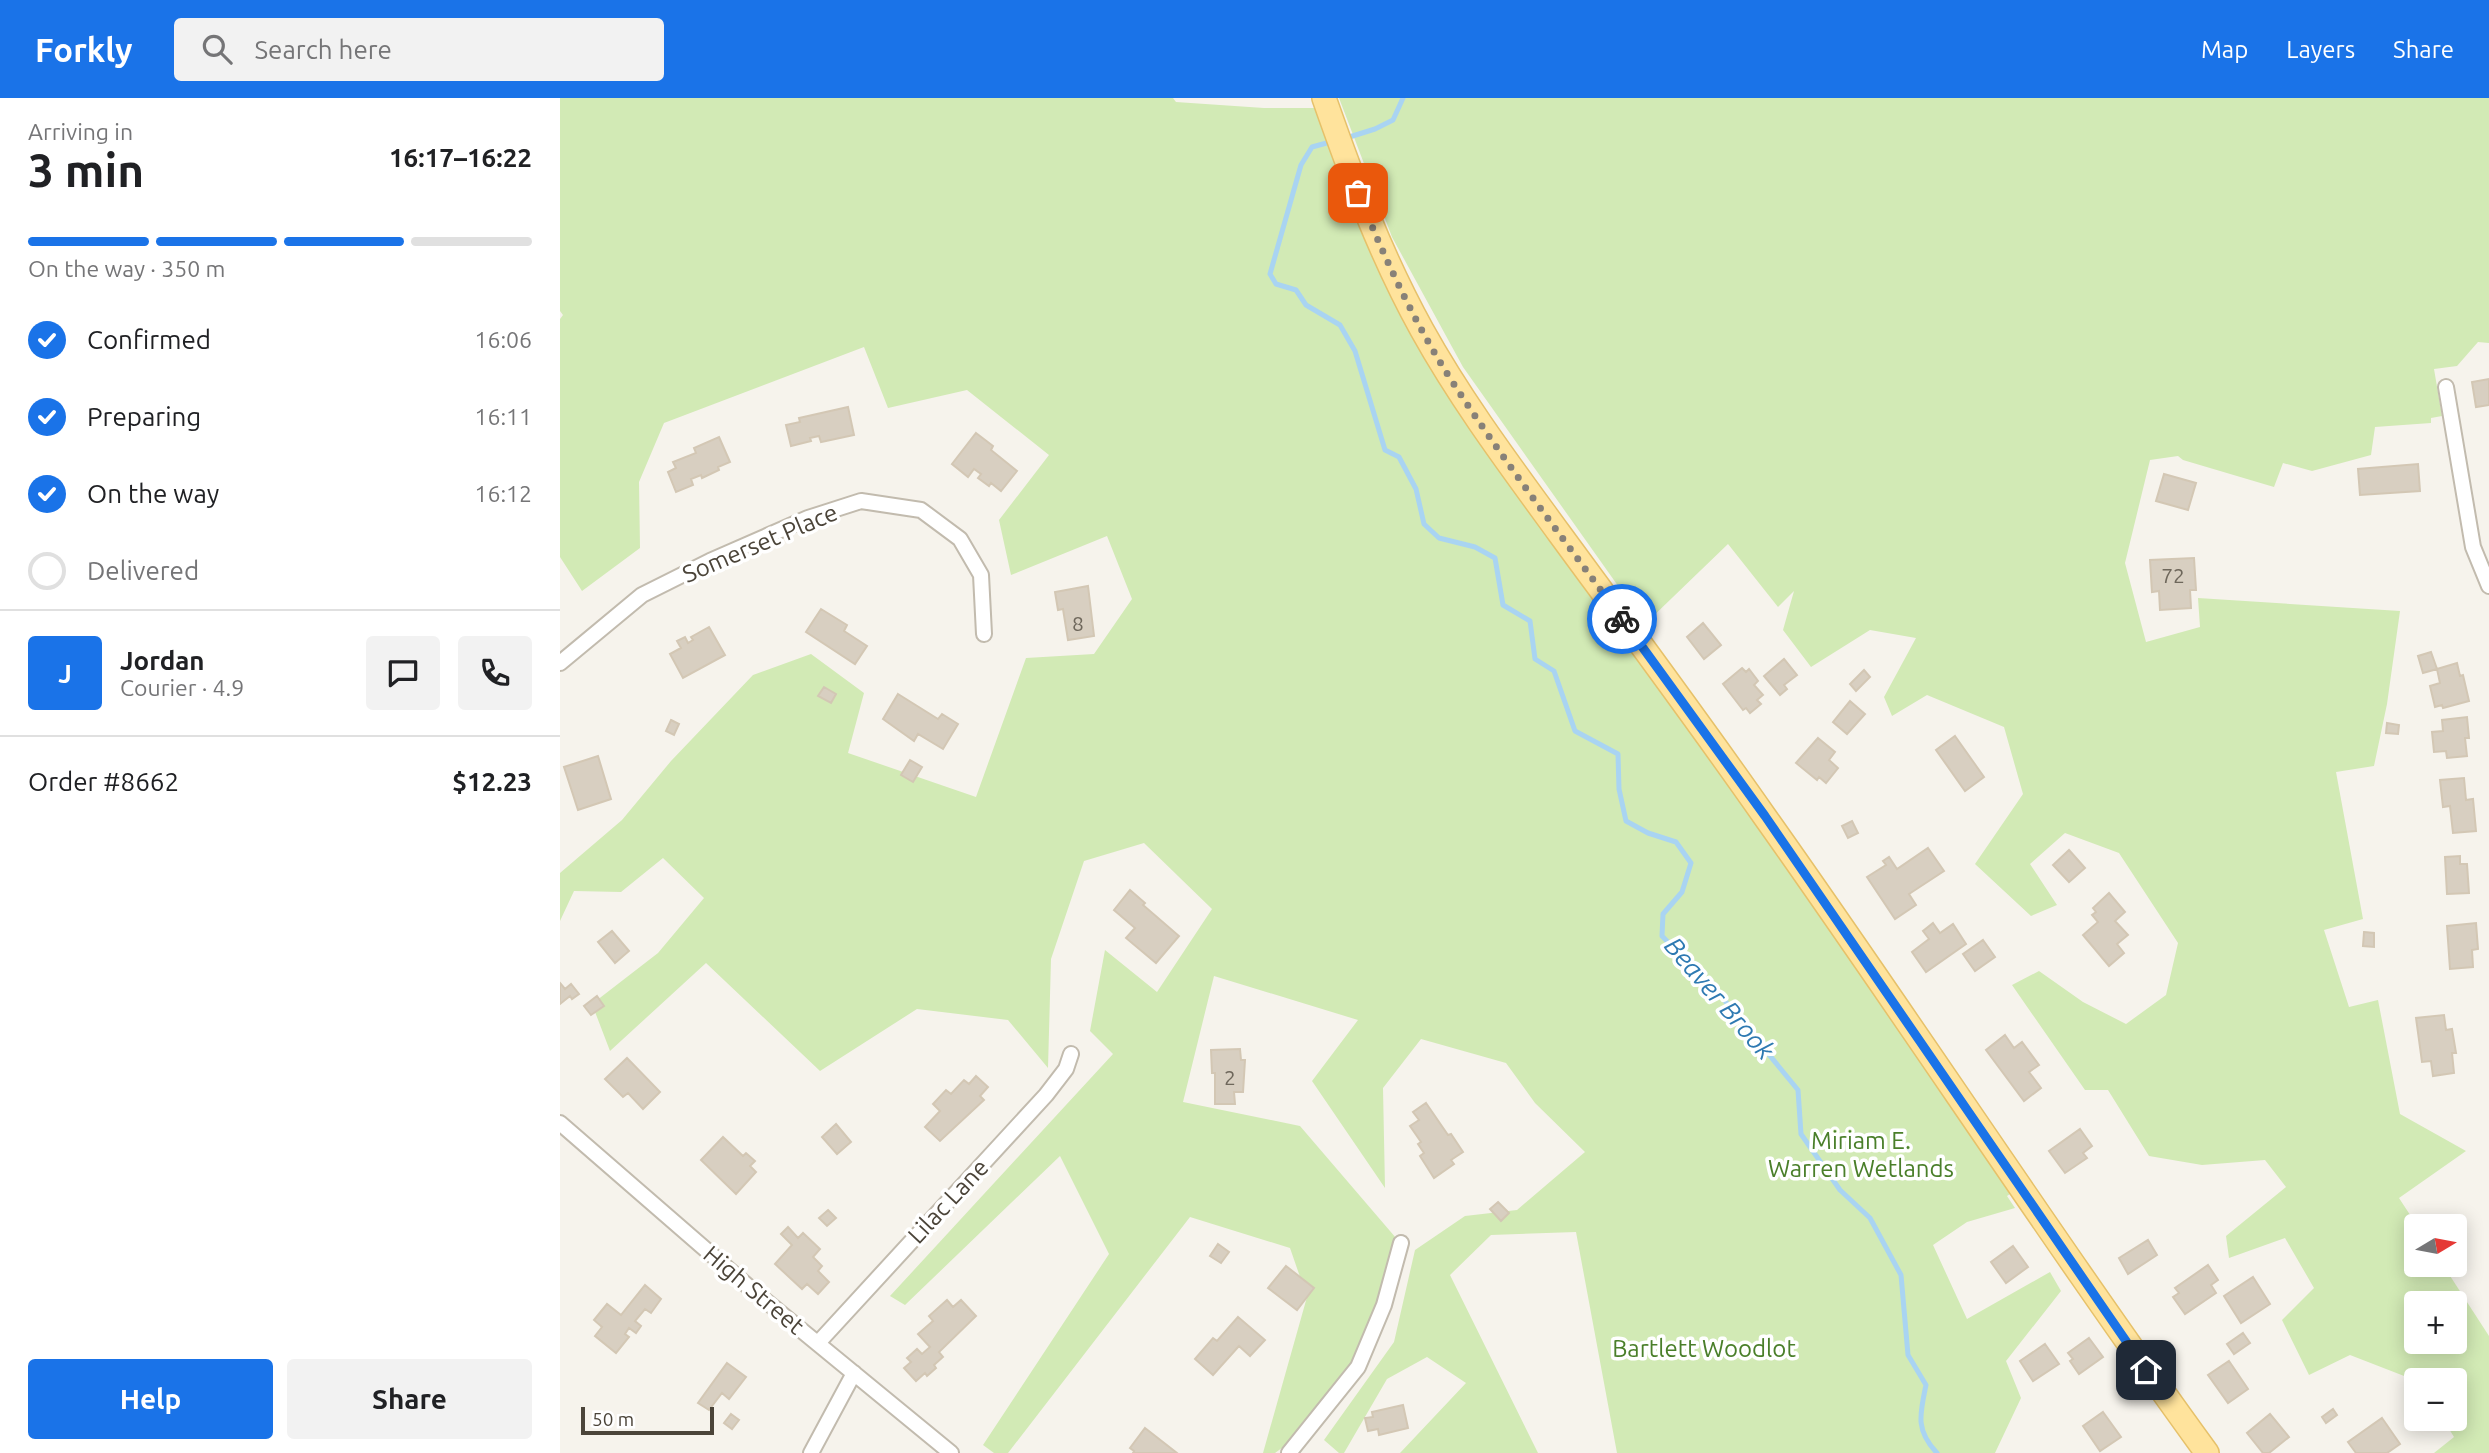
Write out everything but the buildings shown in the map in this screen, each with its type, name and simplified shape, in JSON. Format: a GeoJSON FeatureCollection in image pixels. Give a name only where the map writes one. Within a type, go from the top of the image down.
{"type":"FeatureCollection","features":[{"type":"Feature","properties":{"kind":"main road"},"geometry":{"type":"LineString","coordinates":[[1326,103],[1358,193],[1399,287],[1447,374],[1765,816],[2019,1188],[2207,1453]]}},
{"type":"Feature","properties":{"kind":"street"},"geometry":{"type":"LineString","coordinates":[[2446,387],[2473,547],[2489,586]]}},
{"type":"Feature","properties":{"kind":"street","name":"Somerset Place"},"geometry":{"type":"LineString","coordinates":[[560,663],[642,595],[710,561],[796,524],[861,501],[921,510],[960,539],[981,575],[984,634]]}},
{"type":"Feature","properties":{"kind":"street","name":"Lilac Lane"},"geometry":{"type":"LineString","coordinates":[[818,1343],[1046,1095],[1066,1069],[1071,1054]]}},
{"type":"Feature","properties":{"kind":"street","name":"High Street"},"geometry":{"type":"LineString","coordinates":[[560,1123],[750,1288],[951,1453]]}},
{"type":"Feature","properties":{"kind":"street"},"geometry":{"type":"LineString","coordinates":[[1289,1453],[1358,1367],[1384,1305],[1401,1243]]}},
{"type":"Feature","properties":{"kind":"street"},"geometry":{"type":"LineString","coordinates":[[811,1453],[854,1373]]}},
{"type":"Feature","properties":{"kind":"green space"},"geometry":{"type":"Polygon","coordinates":[[[560,98],[1173,98],[1176,102],[1264,108],[1328,108],[1399,287],[2019,1188],[2007,1196],[2015,1208],[1967,1222],[1933,1245],[1967,1319],[2050,1272],[2061,1291],[2006,1361],[2021,1398],[1995,1453],[1617,1453],[1576,1232],[1491,1235],[1450,1275],[1538,1453],[1400,1453],[1466,1383],[1427,1357],[1387,1379],[1344,1453],[1339,1453],[1324,1440],[1394,1342],[1415,1250],[1465,1216],[1517,1210],[1585,1152],[1535,1103],[1506,1063],[1421,1039],[1383,1088],[1385,1188],[1312,1081],[1358,1020],[1214,976],[1183,1102],[1300,1126],[1396,1238],[1384,1305],[1358,1367],[1305,1431],[1275,1453],[1263,1453],[1307,1297],[1290,1248],[1190,1217],[1008,1453],[994,1453],[983,1445],[1109,1254],[1060,1156],[905,1305],[890,1296],[1113,1054],[1090,1031],[1105,950],[1157,992],[1212,909],[1144,843],[1084,861],[1051,959],[1048,1068],[1008,1020],[917,1009],[820,1071],[706,963],[610,1051],[592,1004],[658,953],[704,898],[663,858],[621,892],[574,891],[560,921],[560,873],[622,820],[671,761],[753,675],[811,654],[864,693],[848,753],[976,797],[1026,658],[1094,654],[1132,599],[1107,536],[1011,575],[999,520],[1049,455],[967,390],[888,408],[864,347],[664,423],[639,482],[640,548],[582,591],[560,557],[560,319],[563,315],[560,311],[560,98]]]}},
{"type":"Feature","properties":{"kind":"green space"},"geometry":{"type":"Polygon","coordinates":[[[1339,98],[2489,98],[2489,343],[2478,342],[2457,366],[2434,369],[2442,416],[2431,418],[2431,423],[2375,427],[2371,455],[2312,471],[2283,463],[2274,487],[2183,460],[2178,456],[2150,460],[2125,563],[2146,642],[2200,627],[2198,598],[2400,611],[2387,704],[2374,766],[2336,772],[2363,919],[2324,930],[2349,1007],[2378,1000],[2400,1114],[2466,1151],[2399,1198],[2409,1214],[2404,1214],[2404,1278],[2451,1278],[2460,1291],[2404,1291],[2404,1354],[2467,1354],[2467,1302],[2489,1336],[2489,1453],[2434,1453],[2454,1437],[2450,1431],[2467,1431],[2467,1368],[2404,1368],[2404,1376],[2350,1355],[2309,1375],[2282,1320],[2314,1288],[2285,1238],[2229,1258],[2226,1236],[2286,1187],[2265,1160],[2202,1165],[2149,1156],[2108,1090],[2085,1090],[2012,985],[2039,971],[2083,1002],[2126,1024],[2166,995],[2178,943],[2119,853],[2065,833],[2030,864],[2057,905],[2031,916],[1975,864],[2023,794],[2004,727],[1927,695],[1892,716],[1884,697],[1916,638],[1870,630],[1811,667],[1783,630],[1794,591],[1778,607],[1728,544],[1645,624],[1463,367],[1392,237],[1339,98]]]}},
{"type":"Feature","properties":{"kind":"waterway","name":"Beaver Brook"},"geometry":{"type":"LineString","coordinates":[[1343,139],[1393,120],[1403,98]]}},
{"type":"Feature","properties":{"kind":"waterway","name":"Beaver Brook"},"geometry":{"type":"LineString","coordinates":[[1334,141],[1312,147],[1301,165],[1270,274],[1276,284],[1296,290],[1306,305],[1340,325],[1355,351],[1385,450],[1399,457],[1416,489],[1424,524],[1439,538],[1475,547],[1495,558],[1503,605],[1530,621],[1535,659],[1554,671],[1575,731],[1618,754],[1619,789],[1626,821],[1648,833],[1676,842],[1691,863],[1682,892],[1663,914],[1662,936],[1721,996],[1798,1090],[1801,1134],[1840,1190],[1870,1218],[1901,1275],[1908,1355],[1926,1385],[1921,1413],[1922,1429],[1937,1453]]}},
{"type":"Feature","properties":{"kind":"way so far"},"geometry":{"type":"LineString","coordinates":[[1358,193],[1399,287],[1447,374],[1507,462],[1622,619]]}},
{"type":"Feature","properties":{"kind":"route"},"geometry":{"type":"LineString","coordinates":[[1622,619],[1765,816],[2146,1370]]}},
{"type":"Feature","properties":{"kind":"park label","name":"Miriam E. Warren Wetlands"},"geometry":{"type":"Point","coordinates":[1861,1154]}},
{"type":"Feature","properties":{"kind":"park label","name":"Bartlett Woodlot"},"geometry":{"type":"Point","coordinates":[1704,1348]}}]}
